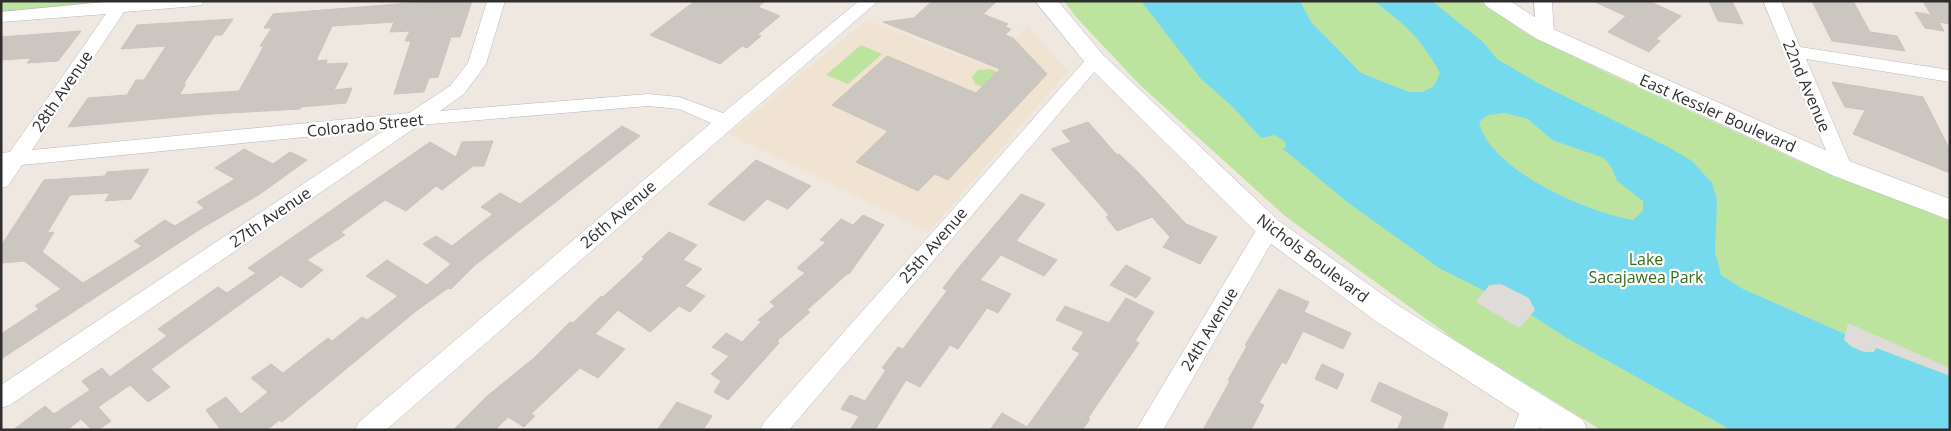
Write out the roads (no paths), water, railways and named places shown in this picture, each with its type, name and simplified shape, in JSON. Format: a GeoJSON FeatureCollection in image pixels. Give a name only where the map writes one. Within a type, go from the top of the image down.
{"type":"FeatureCollection","features":[{"type":"Feature","properties":{"kind":"main road","name":"Nichols Boulevard"},"geometry":{"type":"LineString","coordinates":[[1046,1],[1095,60],[1269,228],[1530,418],[1571,430]]}},
{"type":"Feature","properties":{"kind":"main road","name":"East Kessler Boulevard"},"geometry":{"type":"LineString","coordinates":[[1494,1],[1546,34],[1843,169],[1950,210]]}},
{"type":"Feature","properties":{"kind":"street"},"geometry":{"type":"LineString","coordinates":[[1,17],[121,4],[196,1]]}},
{"type":"Feature","properties":{"kind":"street","name":"27th Avenue"},"geometry":{"type":"LineString","coordinates":[[1,398],[457,90],[473,70],[486,41],[496,1]]}},
{"type":"Feature","properties":{"kind":"street","name":"26th Avenue"},"geometry":{"type":"LineString","coordinates":[[368,430],[725,122],[870,1]]}},
{"type":"Feature","properties":{"kind":"street"},"geometry":{"type":"LineString","coordinates":[[1543,1],[1546,34]]}},
{"type":"Feature","properties":{"kind":"street","name":"22nd Avenue"},"geometry":{"type":"LineString","coordinates":[[1772,1],[1791,51],[1843,169]]}},
{"type":"Feature","properties":{"kind":"street","name":"28th Avenue"},"geometry":{"type":"LineString","coordinates":[[1,181],[9,159],[121,4]]}},
{"type":"Feature","properties":{"kind":"street"},"geometry":{"type":"LineString","coordinates":[[1791,51],[1950,76]]}},
{"type":"Feature","properties":{"kind":"street","name":"25th Avenue"},"geometry":{"type":"LineString","coordinates":[[773,430],[1095,60]]}},
{"type":"Feature","properties":{"kind":"street","name":"Colorado Street"},"geometry":{"type":"LineString","coordinates":[[9,159],[416,119],[671,100],[694,106],[725,122]]}},
{"type":"Feature","properties":{"kind":"street","name":"24th Avenue"},"geometry":{"type":"LineString","coordinates":[[1149,430],[1269,228]]}},
{"type":"Feature","properties":{"kind":"water"},"geometry":{"type":"Polygon","coordinates":[[[1141,1],[1300,1],[1311,22],[1361,73],[1409,92],[1423,92],[1434,86],[1440,73],[1426,50],[1412,33],[1374,1],[1432,1],[1483,42],[1497,59],[1538,83],[1668,147],[1692,161],[1712,183],[1717,200],[1715,252],[1721,275],[1743,289],[1845,334],[1844,340],[1858,350],[1874,352],[1876,348],[1950,376],[1950,430],[1731,430],[1567,338],[1531,315],[1535,310],[1529,298],[1501,284],[1489,285],[1485,291],[1439,268],[1346,201],[1283,149],[1286,147],[1285,142],[1275,135],[1261,138],[1231,105],[1202,80],[1141,1]],[[1505,113],[1488,115],[1479,122],[1487,140],[1501,157],[1543,186],[1567,198],[1614,216],[1633,220],[1643,211],[1643,201],[1617,181],[1612,168],[1604,158],[1552,140],[1528,119],[1505,113]]]}},
{"type":"Feature","properties":{"kind":"park label","name":"Lake Sacajawea Park"},"geometry":{"type":"Point","coordinates":[1646,268]}}]}
